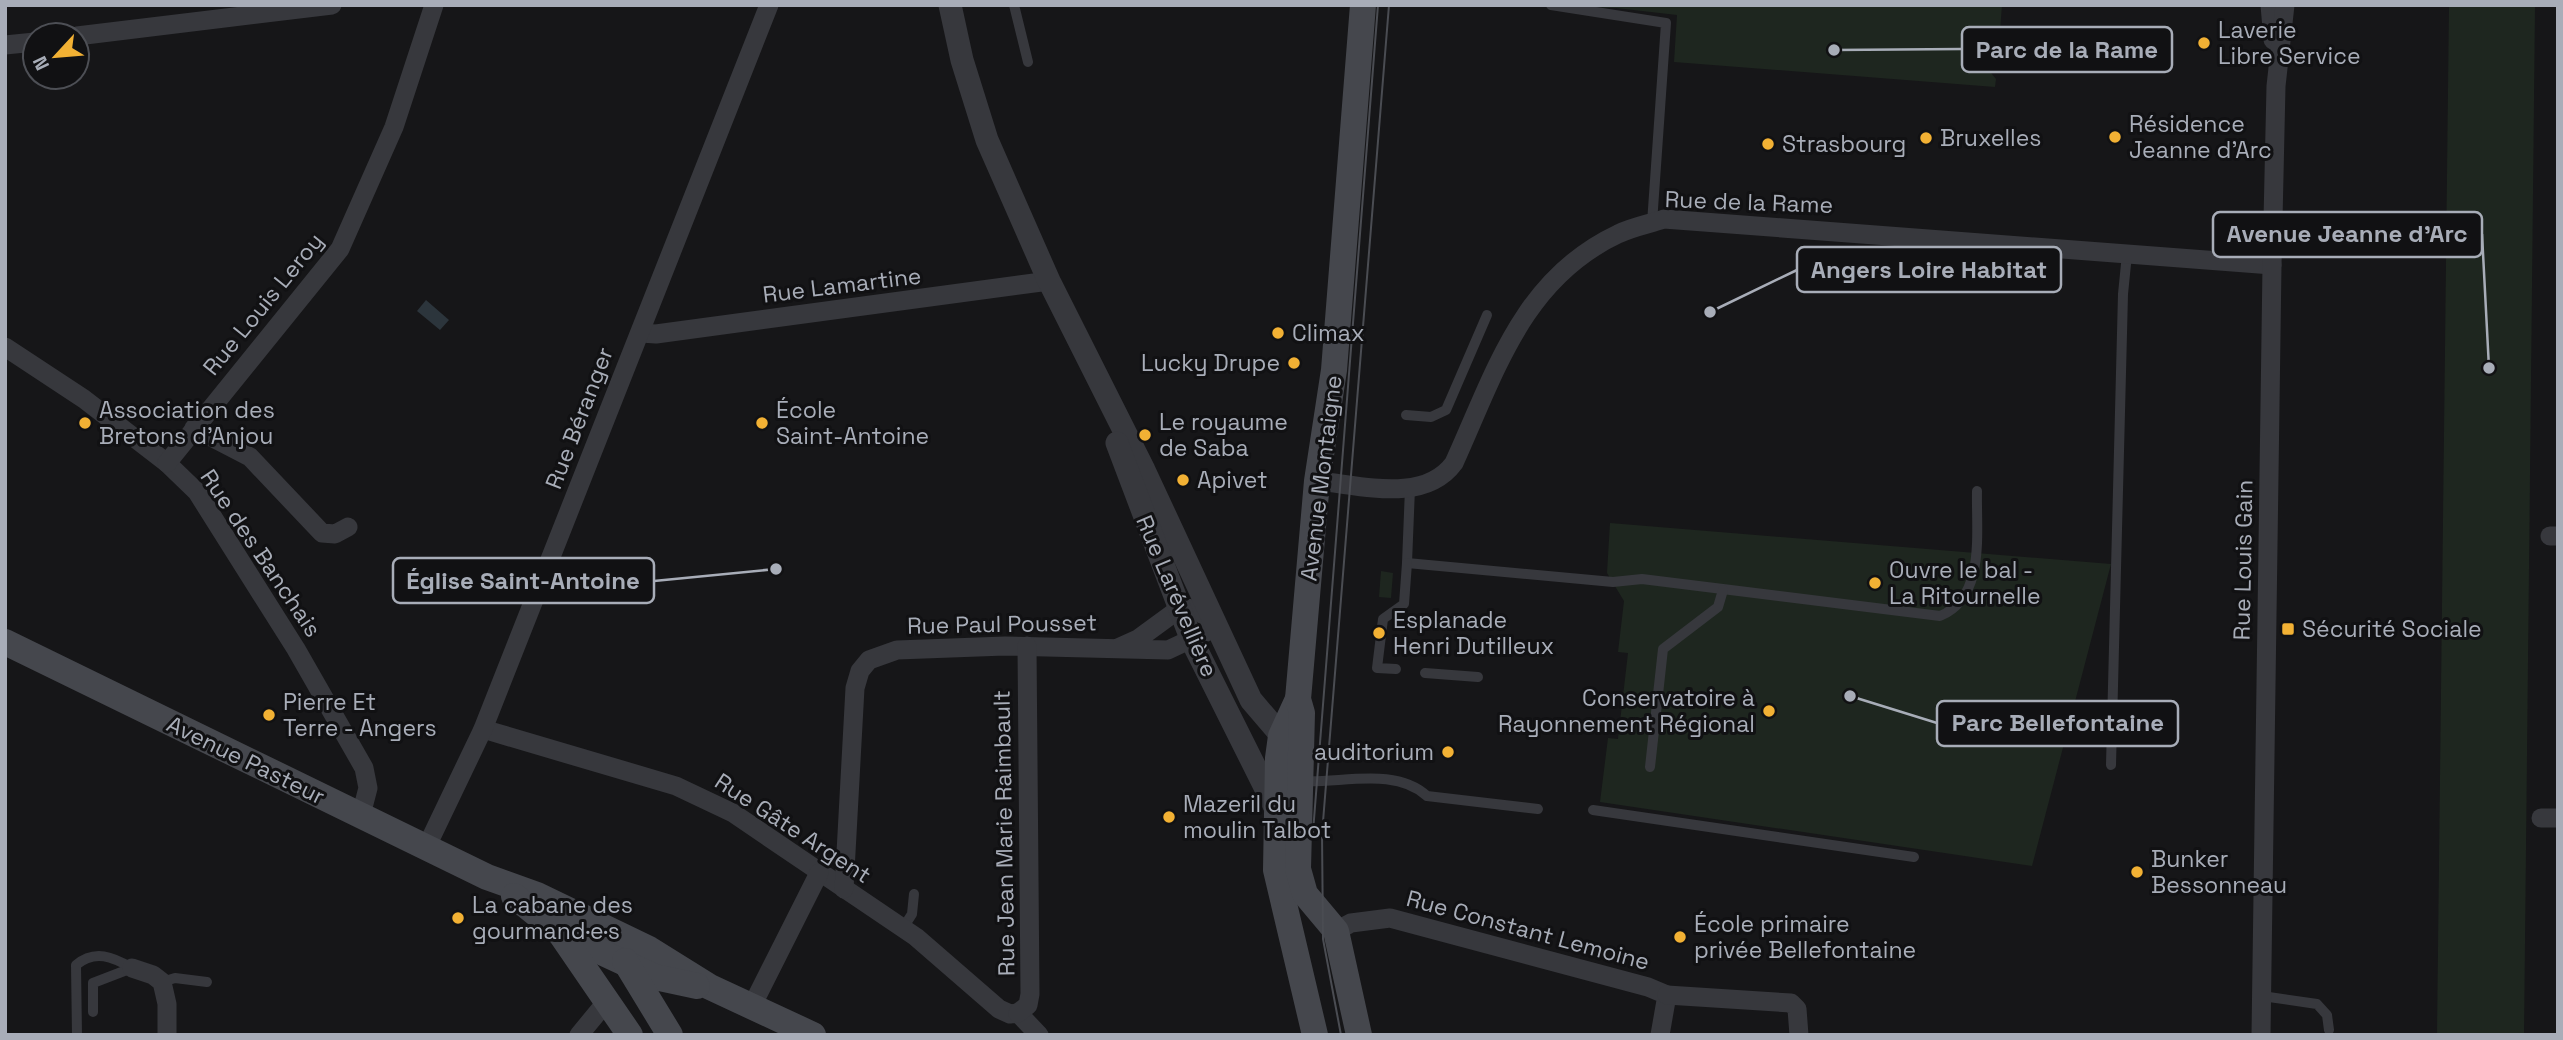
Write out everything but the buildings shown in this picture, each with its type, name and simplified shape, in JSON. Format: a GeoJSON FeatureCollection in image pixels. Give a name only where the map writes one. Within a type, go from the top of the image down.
{"type":"FeatureCollection","features":[{"type":"Feature","properties":{"kind":"main road","name":"Avenue Montaigne"},"geometry":{"type":"LineString","coordinates":[[1315,1035],[1276,870],[1276,808],[1281,736],[1298,699],[1317,481],[1334,370],[1363,5]]}},
{"type":"Feature","properties":{"kind":"main road","name":"Avenue Pasteur"},"geometry":{"type":"LineString","coordinates":[[5,642],[487,877],[537,895],[679,967],[705,987]]}},
{"type":"Feature","properties":{"kind":"main road","name":"Avenue Montaigne"},"geometry":{"type":"LineString","coordinates":[[1298,699],[1302,713],[1300,883],[1312,905],[1336,931]]}},
{"type":"Feature","properties":{"kind":"main road","name":"Avenue Pasteur"},"geometry":{"type":"LineString","coordinates":[[487,877],[560,933],[632,968],[655,977],[705,987],[813,1035]]}},
{"type":"Feature","properties":{"kind":"main road"},"geometry":{"type":"LineString","coordinates":[[606,930],[632,968],[665,1028]]}},
{"type":"Feature","properties":{"kind":"main road"},"geometry":{"type":"LineString","coordinates":[[1336,931],[1359,1035]]}},
{"type":"Feature","properties":{"kind":"main road"},"geometry":{"type":"LineString","coordinates":[[560,933],[630,1035]]}},
{"type":"Feature","properties":{"kind":"main road"},"geometry":{"type":"LineString","coordinates":[[607,1001],[632,968],[650,962],[679,967]]}},
{"type":"Feature","properties":{"kind":"main road"},"geometry":{"type":"LineString","coordinates":[[665,1028],[678,1003],[705,987]]}},
{"type":"Feature","properties":{"kind":"street"},"geometry":{"type":"LineString","coordinates":[[91,34],[332,5]]}},
{"type":"Feature","properties":{"kind":"street","name":"Rue Louis Leroy"},"geometry":{"type":"LineString","coordinates":[[167,463],[340,249],[394,127],[434,5]]}},
{"type":"Feature","properties":{"kind":"street","name":"Rue Béranger"},"geometry":{"type":"LineString","coordinates":[[427,846],[483,729],[769,5]]}},
{"type":"Feature","properties":{"kind":"street","name":"Rue Larévellière"},"geometry":{"type":"LineString","coordinates":[[950,5],[962,60],[987,140],[1095,377],[1162,535],[1217,627],[1251,700],[1281,736],[1300,769]]}},
{"type":"Feature","properties":{"kind":"street","name":"Rue Louis Gain"},"geometry":{"type":"LineString","coordinates":[[2270,5],[2276,86]]}},
{"type":"Feature","properties":{"kind":"street","name":"Rue Louis Gain"},"geometry":{"type":"LineString","coordinates":[[2261,1035],[2276,86],[2285,5]]}},
{"type":"Feature","properties":{"kind":"street","name":"Rue de la Rame"},"geometry":{"type":"LineString","coordinates":[[1317,481],[1410,488],[1440,478],[1454,463],[1514,329],[1532,301],[1569,263],[1619,233],[1664,219],[2272,265]]}},
{"type":"Feature","properties":{"kind":"street","name":"Rue Lamartine"},"geometry":{"type":"LineString","coordinates":[[640,333],[697,329],[1049,281]]}},
{"type":"Feature","properties":{"kind":"street","name":"Rue des Banchais"},"geometry":{"type":"LineString","coordinates":[[5,347],[84,399],[167,463],[197,492],[296,649],[364,768],[368,788],[361,815]]}},
{"type":"Feature","properties":{"kind":"street"},"geometry":{"type":"LineString","coordinates":[[194,428],[250,457],[322,533],[335,534],[348,527]]}},
{"type":"Feature","properties":{"kind":"street","name":"Rue Larévellière"},"geometry":{"type":"LineString","coordinates":[[1162,535],[1180,609],[1192,640],[1276,808]]}},
{"type":"Feature","properties":{"kind":"street"},"geometry":{"type":"LineString","coordinates":[[1180,609],[1195,609],[1217,627]]}},
{"type":"Feature","properties":{"kind":"street","name":"Rue Paul Pousset"},"geometry":{"type":"LineString","coordinates":[[1118,648],[1138,639],[1180,609]]}},
{"type":"Feature","properties":{"kind":"street","name":"Rue Paul Pousset"},"geometry":{"type":"LineString","coordinates":[[844,889],[855,688],[860,671],[880,653],[897,650],[1027,646],[1118,648],[1144,652],[1168,650],[1217,627]]}},
{"type":"Feature","properties":{"kind":"street","name":"Rue Jean Marie Raimbault"},"geometry":{"type":"LineString","coordinates":[[1018,1013],[1028,1004],[1030,994],[1027,646]]}},
{"type":"Feature","properties":{"kind":"street","name":"Rue Gâte Argent"},"geometry":{"type":"LineString","coordinates":[[483,729],[676,786],[733,813],[903,928],[999,1009],[1010,1014],[1018,1013],[1039,1035]]}},
{"type":"Feature","properties":{"kind":"street"},"geometry":{"type":"LineString","coordinates":[[752,1006],[819,873]]}},
{"type":"Feature","properties":{"kind":"street","name":"Rue Constant Lemoine"},"geometry":{"type":"LineString","coordinates":[[1336,931],[1351,923],[1390,918],[1668,995],[1660,1035]]}},
{"type":"Feature","properties":{"kind":"street"},"geometry":{"type":"LineString","coordinates":[[132,968],[153,975],[162,982],[167,1004],[167,1035]]}},
{"type":"Feature","properties":{"kind":"street"},"geometry":{"type":"LineString","coordinates":[[1668,995],[1791,1003],[1797,1010],[1798,1035]]}},
{"type":"Feature","properties":{"kind":"street"},"geometry":{"type":"LineString","coordinates":[[579,1035],[607,1001]]}},
{"type":"Feature","properties":{"kind":"lane"},"geometry":{"type":"LineString","coordinates":[[1013,5],[1028,62]]}},
{"type":"Feature","properties":{"kind":"lane"},"geometry":{"type":"LineString","coordinates":[[1551,5],[1667,23],[1652,223]]}},
{"type":"Feature","properties":{"kind":"lane"},"geometry":{"type":"LineString","coordinates":[[2111,765],[2123,294],[2127,254]]}},
{"type":"Feature","properties":{"kind":"lane"},"geometry":{"type":"LineString","coordinates":[[1406,415],[1431,417],[1446,410],[1487,315]]}},
{"type":"Feature","properties":{"kind":"lane"},"geometry":{"type":"LineString","coordinates":[[1396,669],[1377,668],[1383,618],[1404,604],[1410,488]]}},
{"type":"Feature","properties":{"kind":"lane"},"geometry":{"type":"LineString","coordinates":[[1407,563],[1613,582],[1642,579],[1940,616],[1953,610],[1966,597],[1972,578],[1977,491]]}},
{"type":"Feature","properties":{"kind":"lane"},"geometry":{"type":"LineString","coordinates":[[1650,767],[1663,649],[1718,607],[1723,590]]}},
{"type":"Feature","properties":{"kind":"lane"},"geometry":{"type":"LineString","coordinates":[[1425,673],[1478,677]]}},
{"type":"Feature","properties":{"kind":"lane"},"geometry":{"type":"LineString","coordinates":[[1300,769],[1327,783],[1340,777],[1414,784],[1427,796],[1538,809]]}},
{"type":"Feature","properties":{"kind":"lane"},"geometry":{"type":"LineString","coordinates":[[1593,810],[1914,857]]}},
{"type":"Feature","properties":{"kind":"lane"},"geometry":{"type":"LineString","coordinates":[[903,928],[912,914],[914,894]]}},
{"type":"Feature","properties":{"kind":"lane"},"geometry":{"type":"LineString","coordinates":[[77,1035],[76,965],[86,957],[112,956],[132,968]]}},
{"type":"Feature","properties":{"kind":"lane"},"geometry":{"type":"LineString","coordinates":[[93,1012],[93,983],[132,968]]}},
{"type":"Feature","properties":{"kind":"lane"},"geometry":{"type":"LineString","coordinates":[[162,982],[175,978],[207,982]]}},
{"type":"Feature","properties":{"kind":"lane"},"geometry":{"type":"LineString","coordinates":[[2262,996],[2317,1004],[2327,1015],[2329,1030]]}},
{"type":"Feature","properties":{"kind":"shaded area"},"geometry":{"type":"Polygon","coordinates":[[[1512,5],[2002,5],[1999,45],[1989,54],[1987,68],[1996,79],[1995,87],[1674,62],[1677,15],[1616,8],[1512,5]]]}},
{"type":"Feature","properties":{"kind":"shaded area"},"geometry":{"type":"Polygon","coordinates":[[[2449,5],[2535,5],[2524,1035],[2437,1035],[2449,5]]]}},
{"type":"Feature","properties":{"kind":"shaded area"},"geometry":{"type":"Polygon","coordinates":[[[426,300],[449,320],[440,330],[417,311],[426,300]]]}},
{"type":"Feature","properties":{"kind":"shaded area"},"geometry":{"type":"Polygon","coordinates":[[[1610,523],[2111,564],[2032,866],[1600,802],[1608,738],[1618,739],[1628,653],[1618,652],[1624,601],[1607,573],[1610,523]]]}},
{"type":"Feature","properties":{"kind":"shaded area"},"geometry":{"type":"Polygon","coordinates":[[[1381,571],[1393,573],[1391,598],[1379,597],[1381,571]]]}},
{"type":"Feature","properties":{"kind":"tram line"},"geometry":{"type":"LineString","coordinates":[[1313,832],[1378,5]]}},
{"type":"Feature","properties":{"kind":"tram line"},"geometry":{"type":"LineString","coordinates":[[1341,1035],[1323,939],[1322,834],[1389,5]]}},
{"type":"Feature","properties":{"kind":"place","name":"Laverie Libre Service"},"geometry":{"type":"Point","coordinates":[2204,43]}},
{"type":"Feature","properties":{"kind":"place","name":"Parc de la Rame"},"geometry":{"type":"Point","coordinates":[1834,50]}},
{"type":"Feature","properties":{"kind":"place","name":"Résidence Jeanne d'Arc"},"geometry":{"type":"Point","coordinates":[2115,137]}},
{"type":"Feature","properties":{"kind":"place","name":"Bruxelles"},"geometry":{"type":"Point","coordinates":[1926,138]}},
{"type":"Feature","properties":{"kind":"place","name":"Strasbourg"},"geometry":{"type":"Point","coordinates":[1768,144]}},
{"type":"Feature","properties":{"kind":"place","name":"Angers Loire Habitat"},"geometry":{"type":"Point","coordinates":[1710,312]}},
{"type":"Feature","properties":{"kind":"place","name":"Climax"},"geometry":{"type":"Point","coordinates":[1278,333]}},
{"type":"Feature","properties":{"kind":"place","name":"Lucky Drupe"},"geometry":{"type":"Point","coordinates":[1294,363]}},
{"type":"Feature","properties":{"kind":"place","name":"Avenue Jeanne d'Arc"},"geometry":{"type":"Point","coordinates":[2489,368]}},
{"type":"Feature","properties":{"kind":"place","name":"Association des Bretons d'Anjou"},"geometry":{"type":"Point","coordinates":[85,423]}},
{"type":"Feature","properties":{"kind":"place","name":"École Saint-Antoine"},"geometry":{"type":"Point","coordinates":[762,423]}},
{"type":"Feature","properties":{"kind":"place","name":"Le royaume de Saba"},"geometry":{"type":"Point","coordinates":[1145,435]}},
{"type":"Feature","properties":{"kind":"place","name":"Apivet"},"geometry":{"type":"Point","coordinates":[1183,480]}},
{"type":"Feature","properties":{"kind":"place","name":"Église Saint-Antoine"},"geometry":{"type":"Point","coordinates":[776,569]}},
{"type":"Feature","properties":{"kind":"place","name":"Ouvre le bal - La Ritournelle"},"geometry":{"type":"Point","coordinates":[1875,583]}},
{"type":"Feature","properties":{"kind":"place","name":"Sécurité Sociale"},"geometry":{"type":"Point","coordinates":[2288,629]}},
{"type":"Feature","properties":{"kind":"place","name":"Esplanade Henri Dutilleux"},"geometry":{"type":"Point","coordinates":[1379,633]}},
{"type":"Feature","properties":{"kind":"place","name":"Parc Bellefontaine"},"geometry":{"type":"Point","coordinates":[1850,696]}},
{"type":"Feature","properties":{"kind":"place","name":"Conservatoire à Rayonnement Régional"},"geometry":{"type":"Point","coordinates":[1769,711]}},
{"type":"Feature","properties":{"kind":"place","name":"Pierre Et Terre - Angers"},"geometry":{"type":"Point","coordinates":[269,715]}},
{"type":"Feature","properties":{"kind":"place","name":"auditorium"},"geometry":{"type":"Point","coordinates":[1448,752]}},
{"type":"Feature","properties":{"kind":"place","name":"Mazeril du moulin Talbot"},"geometry":{"type":"Point","coordinates":[1169,817]}},
{"type":"Feature","properties":{"kind":"place","name":"Bunker Bessonneau"},"geometry":{"type":"Point","coordinates":[2137,872]}},
{"type":"Feature","properties":{"kind":"place","name":"La cabane des gourmand·e·s"},"geometry":{"type":"Point","coordinates":[458,918]}},
{"type":"Feature","properties":{"kind":"place","name":"École primaire privée Bellefontaine"},"geometry":{"type":"Point","coordinates":[1680,937]}}]}
